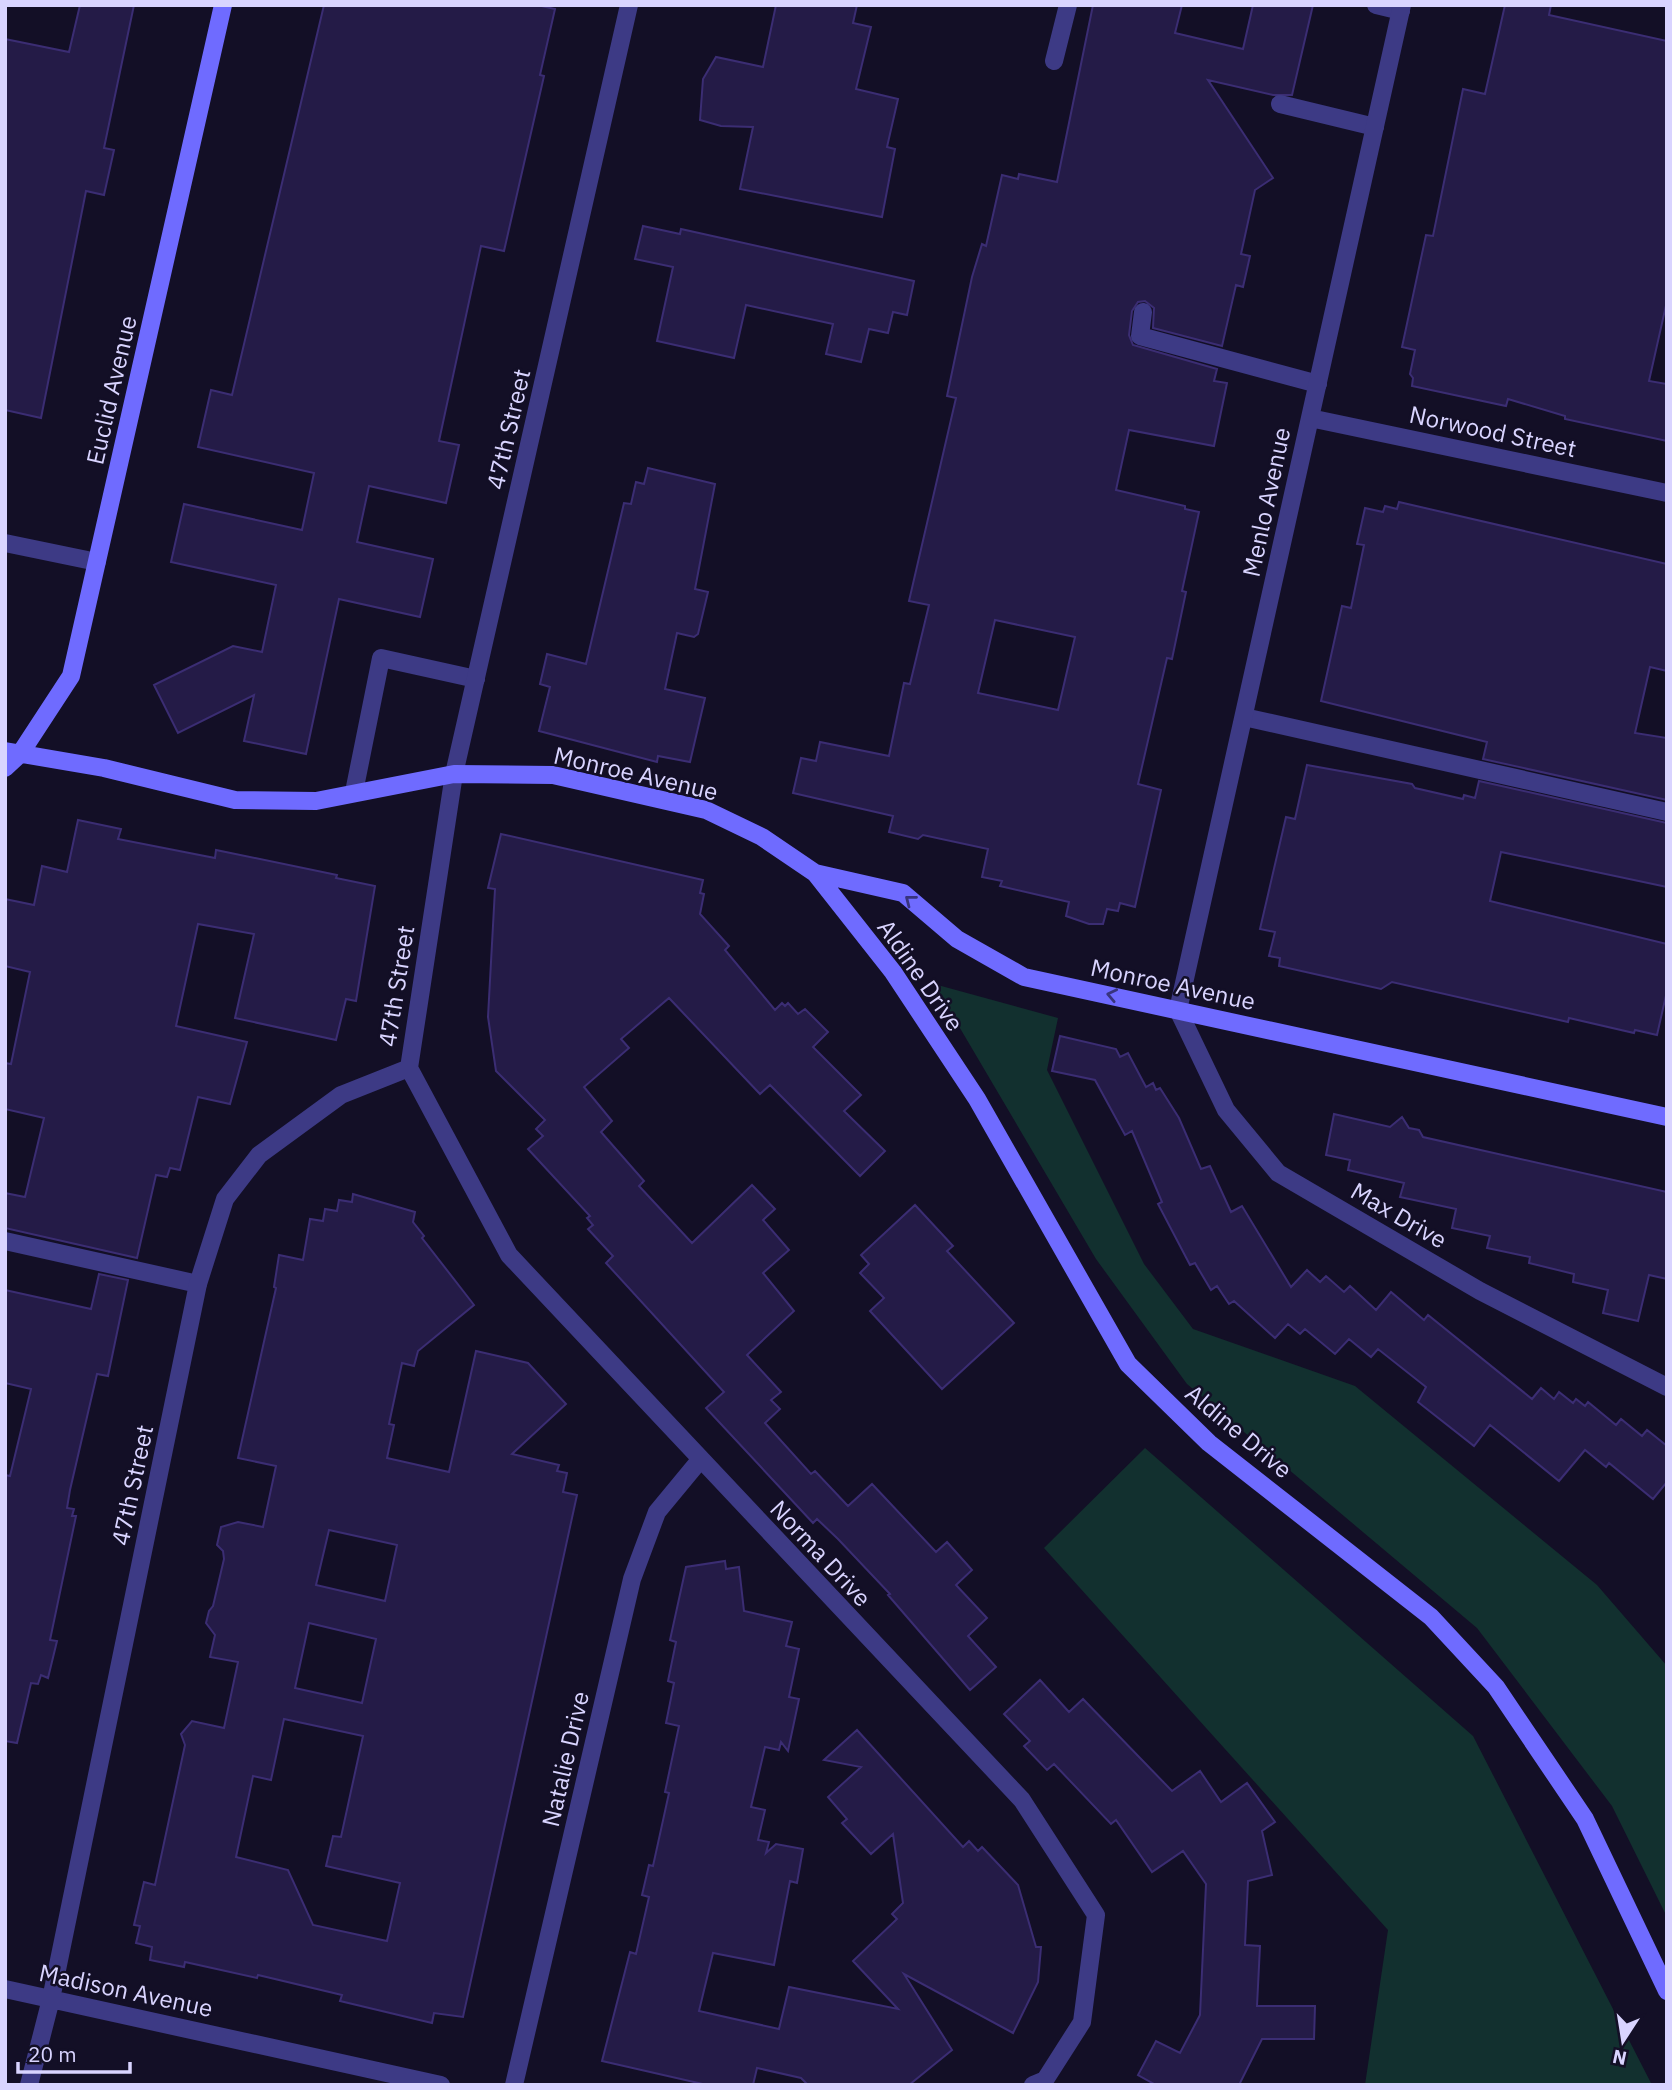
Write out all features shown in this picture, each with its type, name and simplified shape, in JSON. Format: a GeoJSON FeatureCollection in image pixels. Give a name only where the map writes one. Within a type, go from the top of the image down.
{"type":"FeatureCollection","features":[{"type":"Feature","properties":{"kind":"main road","name":"Euclid Avenue"},"geometry":{"type":"LineString","coordinates":[[5,768],[12,753],[71,676],[223,5]]}},
{"type":"Feature","properties":{"kind":"main road","name":"Monroe Avenue"},"geometry":{"type":"LineString","coordinates":[[12,753],[104,768],[235,800],[316,801],[454,774],[553,775],[706,810],[762,837],[814,873],[903,893],[957,939],[1024,977],[1667,1117]]}},
{"type":"Feature","properties":{"kind":"main road","name":"Aldine Drive"},"geometry":{"type":"LineString","coordinates":[[814,873],[893,972],[977,1099],[1128,1364],[1209,1443],[1431,1617],[1496,1687],[1585,1819],[1667,1991]]}},
{"type":"Feature","properties":{"kind":"street","name":"47th Street"},"geometry":{"type":"LineString","coordinates":[[29,2085],[51,1999],[198,1284],[225,1199],[259,1155],[341,1095],[409,1068],[454,774],[629,5]]}},
{"type":"Feature","properties":{"kind":"street"},"geometry":{"type":"LineString","coordinates":[[1054,61],[1068,5]]}},
{"type":"Feature","properties":{"kind":"street"},"geometry":{"type":"LineString","coordinates":[[1376,5],[1401,8]]}},
{"type":"Feature","properties":{"kind":"street","name":"Menlo Avenue"},"geometry":{"type":"LineString","coordinates":[[1178,1010],[1401,8]]}},
{"type":"Feature","properties":{"kind":"street"},"geometry":{"type":"LineString","coordinates":[[1280,104],[1375,127]]}},
{"type":"Feature","properties":{"kind":"street"},"geometry":{"type":"LineString","coordinates":[[1143,312],[1140,336],[1318,384]]}},
{"type":"Feature","properties":{"kind":"street","name":"Norwood Street"},"geometry":{"type":"LineString","coordinates":[[1310,418],[1667,493]]}},
{"type":"Feature","properties":{"kind":"street"},"geometry":{"type":"LineString","coordinates":[[5,543],[97,562]]}},
{"type":"Feature","properties":{"kind":"street"},"geometry":{"type":"LineString","coordinates":[[354,792],[381,658],[476,679]]}},
{"type":"Feature","properties":{"kind":"street"},"geometry":{"type":"LineString","coordinates":[[1244,717],[1667,812]]}},
{"type":"Feature","properties":{"kind":"street","name":"Max Drive"},"geometry":{"type":"LineString","coordinates":[[1178,1010],[1226,1110],[1278,1173],[1480,1291],[1667,1387]]}},
{"type":"Feature","properties":{"kind":"street","name":"Norma Drive"},"geometry":{"type":"LineString","coordinates":[[409,1068],[509,1255],[699,1460],[1022,1800],[1096,1915],[1082,2022],[1045,2080],[1033,2085]]}},
{"type":"Feature","properties":{"kind":"street"},"geometry":{"type":"LineString","coordinates":[[5,1241],[198,1284]]}},
{"type":"Feature","properties":{"kind":"street","name":"Natalie Drive"},"geometry":{"type":"LineString","coordinates":[[514,2085],[632,1579],[657,1512],[699,1460]]}},
{"type":"Feature","properties":{"kind":"street","name":"Madison Avenue"},"geometry":{"type":"LineString","coordinates":[[5,1989],[441,2085]]}},
{"type":"Feature","properties":{"kind":"green space"},"geometry":{"type":"Polygon","coordinates":[[[934,984],[1058,1018],[1047,1070],[1144,1264],[1193,1329],[1355,1386],[1597,1585],[1667,1666],[1667,1917],[1612,1806],[1477,1628],[1187,1384],[1096,1259],[934,984]]]}},
{"type":"Feature","properties":{"kind":"green space"},"geometry":{"type":"Polygon","coordinates":[[[1145,1448],[1473,1736],[1652,2085],[1365,2085],[1388,1930],[1044,1548],[1145,1448]]]}},
{"type":"Feature","properties":{"kind":"building"},"geometry":{"type":"Polygon","coordinates":[[[80,5],[134,5],[104,148],[114,150],[104,195],[86,191],[41,418],[5,410],[5,39],[69,52],[80,5]]]}},
{"type":"Feature","properties":{"kind":"building"},"geometry":{"type":"Polygon","coordinates":[[[324,5],[537,5],[555,9],[540,75],[544,76],[504,251],[481,246],[439,441],[459,445],[446,503],[369,486],[357,542],[433,559],[420,617],[339,599],[306,754],[244,741],[254,695],[178,733],[154,685],[233,646],[262,652],[276,585],[171,562],[184,504],[302,530],[314,473],[198,447],[211,390],[232,395],[324,5]]]}},
{"type":"Feature","properties":{"kind":"building"},"geometry":{"type":"Polygon","coordinates":[[[776,5],[857,5],[853,23],[871,27],[856,89],[898,99],[887,147],[895,149],[882,217],[740,189],[753,127],[721,126],[700,120],[703,79],[716,57],[763,67],[776,5]]]}},
{"type":"Feature","properties":{"kind":"building"},"geometry":{"type":"Polygon","coordinates":[[[1093,5],[1182,5],[1175,33],[1243,49],[1253,5],[1313,5],[1292,95],[1273,95],[1208,80],[1273,178],[1255,190],[1241,254],[1250,256],[1243,287],[1236,285],[1222,346],[1153,328],[1154,308],[1145,301],[1138,302],[1132,311],[1129,335],[1133,345],[1217,369],[1214,381],[1227,383],[1214,446],[1129,430],[1116,490],[1185,506],[1185,509],[1199,512],[1182,591],[1186,592],[1172,659],[1167,658],[1138,784],[1161,790],[1135,907],[1120,903],[1118,911],[1107,909],[1103,924],[1089,924],[1066,916],[1069,902],[1000,886],[1002,881],[982,877],[988,849],[923,835],[918,839],[889,832],[893,816],[793,793],[801,758],[816,761],[820,742],[889,756],[904,683],[910,684],[929,605],[909,601],[956,398],[947,396],[972,277],[982,244],[986,246],[1002,175],[1018,179],[1019,174],[1057,182],[1093,5]],[[995,620],[978,693],[1058,710],[1075,637],[995,620]]]}},
{"type":"Feature","properties":{"kind":"building"},"geometry":{"type":"Polygon","coordinates":[[[1505,5],[1551,5],[1549,15],[1667,41],[1667,301],[1649,381],[1667,384],[1667,441],[1565,419],[1565,416],[1508,399],[1506,406],[1412,386],[1413,378],[1410,374],[1415,350],[1402,347],[1426,235],[1433,236],[1463,89],[1485,94],[1505,5]]]}},
{"type":"Feature","properties":{"kind":"building"},"geometry":{"type":"Polygon","coordinates":[[[643,226],[680,234],[681,229],[914,281],[907,315],[893,312],[888,333],[869,329],[861,362],[826,354],[833,324],[746,305],[734,358],[657,341],[673,267],[635,259],[643,226]]]}},
{"type":"Feature","properties":{"kind":"building"},"geometry":{"type":"Polygon","coordinates":[[[648,468],[715,484],[695,589],[708,592],[698,634],[694,637],[677,633],[665,689],[705,698],[690,762],[658,756],[657,762],[539,731],[550,687],[540,684],[547,654],[586,664],[624,503],[631,504],[636,482],[644,484],[648,468]]]}},
{"type":"Feature","properties":{"kind":"building"},"geometry":{"type":"Polygon","coordinates":[[[1399,502],[1667,564],[1667,671],[1650,667],[1635,733],[1667,738],[1667,800],[1483,759],[1487,742],[1321,701],[1342,606],[1351,608],[1364,545],[1357,544],[1365,508],[1383,512],[1385,506],[1397,509],[1399,502]]]}},
{"type":"Feature","properties":{"kind":"building"},"geometry":{"type":"Polygon","coordinates":[[[1307,765],[1412,784],[1415,788],[1463,799],[1464,795],[1475,798],[1479,781],[1667,823],[1667,887],[1501,852],[1490,901],[1667,944],[1667,991],[1657,1035],[1635,1030],[1634,1033],[1569,1018],[1568,1022],[1392,982],[1381,989],[1279,966],[1280,958],[1269,956],[1275,932],[1260,929],[1286,817],[1295,819],[1307,765]]]}},
{"type":"Feature","properties":{"kind":"building"},"geometry":{"type":"Polygon","coordinates":[[[78,820],[121,829],[118,839],[215,858],[216,850],[337,875],[336,878],[375,886],[356,1001],[346,999],[336,1040],[235,1018],[254,934],[198,924],[176,1026],[247,1042],[230,1104],[198,1097],[180,1170],[170,1168],[167,1177],[156,1175],[137,1258],[5,1228],[5,1193],[25,1197],[44,1118],[5,1109],[5,1063],[11,1064],[30,972],[5,966],[5,899],[34,905],[42,866],[67,872],[78,820]]]}},
{"type":"Feature","properties":{"kind":"building"},"geometry":{"type":"Polygon","coordinates":[[[501,834],[703,880],[700,893],[704,894],[700,914],[729,946],[725,950],[775,1010],[782,1003],[785,1006],[788,1003],[798,1014],[805,1009],[828,1032],[813,1047],[861,1095],[844,1111],[885,1151],[860,1176],[770,1085],[760,1094],[669,998],[621,1039],[629,1048],[584,1087],[612,1121],[601,1132],[644,1181],[639,1186],[692,1243],[752,1185],[775,1209],[763,1220],[789,1250],[763,1273],[794,1311],[747,1355],[781,1392],[771,1400],[780,1409],[765,1423],[811,1474],[815,1471],[848,1506],[872,1484],[936,1552],[947,1542],[972,1570],[956,1585],[987,1618],[968,1636],[996,1667],[970,1690],[888,1595],[890,1594],[817,1519],[813,1523],[706,1408],[724,1392],[606,1263],[613,1256],[588,1229],[593,1225],[587,1218],[590,1216],[528,1149],[543,1136],[536,1129],[545,1120],[496,1071],[488,1017],[495,889],[488,888],[501,834]]]}},
{"type":"Feature","properties":{"kind":"building"},"geometry":{"type":"Polygon","coordinates":[[[1060,1036],[1116,1049],[1120,1057],[1128,1053],[1146,1087],[1153,1083],[1156,1090],[1160,1088],[1179,1118],[1201,1169],[1210,1166],[1231,1212],[1242,1206],[1291,1287],[1307,1270],[1320,1282],[1326,1276],[1344,1292],[1350,1286],[1376,1310],[1391,1292],[1424,1320],[1428,1315],[1532,1399],[1541,1388],[1554,1399],[1559,1392],[1573,1403],[1576,1399],[1585,1406],[1588,1402],[1616,1425],[1621,1419],[1642,1436],[1647,1430],[1667,1446],[1667,1482],[1653,1499],[1609,1463],[1606,1467],[1585,1450],[1559,1481],[1490,1425],[1474,1446],[1418,1402],[1426,1387],[1378,1349],[1371,1357],[1349,1339],[1335,1354],[1305,1329],[1300,1334],[1288,1324],[1275,1338],[1234,1301],[1229,1304],[1217,1286],[1211,1290],[1195,1263],[1190,1265],[1158,1204],[1162,1202],[1132,1131],[1125,1135],[1095,1080],[1052,1071],[1060,1036]]]}},
{"type":"Feature","properties":{"kind":"building"},"geometry":{"type":"Polygon","coordinates":[[[1334,1114],[1390,1127],[1402,1117],[1409,1128],[1419,1130],[1423,1137],[1667,1192],[1667,1279],[1649,1275],[1638,1321],[1603,1313],[1608,1290],[1573,1282],[1574,1274],[1529,1263],[1530,1257],[1487,1248],[1490,1236],[1452,1228],[1456,1209],[1400,1197],[1404,1183],[1348,1170],[1350,1160],[1326,1155],[1334,1114]]]}},
{"type":"Feature","properties":{"kind":"building"},"geometry":{"type":"Polygon","coordinates":[[[353,1194],[415,1212],[413,1222],[424,1236],[422,1238],[474,1305],[418,1351],[414,1366],[402,1363],[389,1424],[394,1425],[387,1458],[449,1472],[476,1351],[528,1363],[566,1404],[512,1454],[559,1465],[557,1471],[567,1473],[563,1492],[577,1495],[463,2017],[434,2013],[432,2023],[340,2001],[342,1995],[258,1975],[257,1978],[185,1962],[184,1967],[150,1960],[152,1947],[136,1943],[140,1926],[134,1925],[144,1882],[155,1885],[185,1745],[181,1734],[192,1721],[224,1728],[238,1662],[210,1657],[215,1635],[206,1623],[213,1606],[224,1559],[223,1551],[217,1545],[221,1527],[238,1522],[263,1527],[276,1466],[238,1458],[276,1288],[279,1255],[303,1260],[310,1219],[323,1221],[325,1209],[337,1211],[339,1200],[352,1202],[353,1194]],[[329,1530],[316,1585],[385,1601],[397,1545],[329,1530]],[[309,1623],[295,1688],[362,1703],[376,1639],[309,1623]],[[284,1719],[271,1780],[253,1776],[236,1857],[288,1870],[313,1925],[387,1941],[400,1883],[326,1866],[333,1836],[341,1837],[363,1736],[284,1719]]]}},
{"type":"Feature","properties":{"kind":"building"},"geometry":{"type":"Polygon","coordinates":[[[915,1205],[953,1246],[947,1251],[1014,1323],[942,1389],[870,1311],[884,1298],[860,1273],[869,1264],[861,1255],[915,1205]]]}},
{"type":"Feature","properties":{"kind":"building"},"geometry":{"type":"Polygon","coordinates":[[[99,1274],[128,1280],[108,1376],[97,1374],[70,1490],[67,1508],[74,1509],[72,1516],[76,1516],[50,1640],[57,1641],[48,1678],[41,1675],[38,1684],[31,1683],[17,1743],[5,1741],[5,1475],[10,1476],[31,1389],[5,1383],[5,1290],[91,1309],[99,1274]]]}},
{"type":"Feature","properties":{"kind":"building"},"geometry":{"type":"Polygon","coordinates":[[[725,1561],[726,1569],[739,1567],[744,1611],[792,1622],[786,1646],[799,1649],[789,1697],[799,1699],[788,1751],[781,1742],[779,1750],[765,1747],[751,1807],[765,1810],[758,1840],[769,1842],[766,1853],[776,1844],[803,1849],[797,1883],[790,1881],[774,1965],[713,1953],[699,2011],[779,2029],[789,1987],[898,2009],[853,1961],[897,1919],[892,1914],[903,1903],[893,1834],[871,1854],[842,1823],[847,1819],[828,1797],[861,1767],[824,1760],[857,1730],[963,1847],[969,1841],[978,1851],[982,1847],[1018,1885],[1036,1947],[1041,1947],[1038,1982],[1013,2033],[904,1974],[952,2050],[909,2085],[808,2085],[801,2078],[757,2068],[753,2085],[707,2085],[602,2061],[630,1952],[636,1954],[649,1897],[642,1895],[649,1865],[653,1866],[669,1793],[665,1792],[679,1726],[666,1723],[674,1683],[668,1681],[676,1642],[670,1640],[686,1567],[725,1561]]]}},
{"type":"Feature","properties":{"kind":"building"},"geometry":{"type":"Polygon","coordinates":[[[1040,1680],[1069,1712],[1083,1699],[1172,1791],[1200,1771],[1221,1802],[1247,1783],[1275,1822],[1262,1831],[1272,1875],[1248,1881],[1245,1945],[1260,1946],[1257,2006],[1315,2006],[1314,2039],[1262,2039],[1239,2085],[1156,2085],[1138,2075],[1156,2041],[1180,2053],[1200,2015],[1206,1884],[1183,1851],[1152,1872],[1116,1820],[1111,1824],[1054,1764],[1047,1770],[1024,1746],[1030,1741],[1004,1714],[1040,1680]]]}}]}
